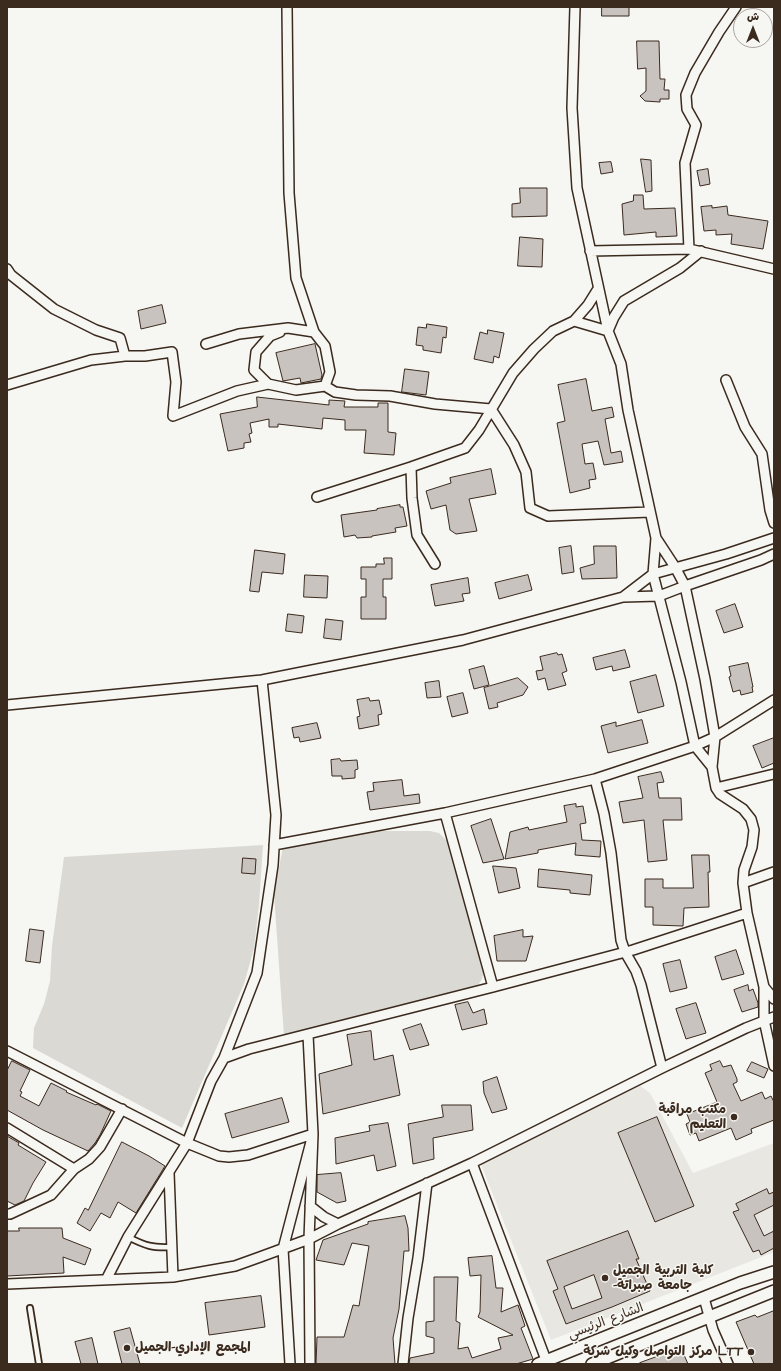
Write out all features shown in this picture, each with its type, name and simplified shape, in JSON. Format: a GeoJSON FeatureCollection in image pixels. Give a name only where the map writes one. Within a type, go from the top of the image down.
{"type":"FeatureCollection","features":[{"type":"Feature","properties":{"kind":"street"},"geometry":{"type":"LineString","coordinates":[[287,7],[289,193],[296,278],[314,332],[325,346],[330,372],[325,386]]}},
{"type":"Feature","properties":{"kind":"street"},"geometry":{"type":"LineString","coordinates":[[575,7],[572,108],[577,188],[608,331],[621,364],[628,410],[656,538],[653,574],[681,682],[695,746],[712,767]]}},
{"type":"Feature","properties":{"kind":"street"},"geometry":{"type":"LineString","coordinates":[[689,248],[685,163],[696,125],[687,109],[686,95],[695,73],[736,7]]}},
{"type":"Feature","properties":{"kind":"street"},"geometry":{"type":"LineString","coordinates":[[590,251],[689,248],[774,270]]}},
{"type":"Feature","properties":{"kind":"street"},"geometry":{"type":"LineString","coordinates":[[608,331],[614,317],[624,301],[680,268],[701,251]]}},
{"type":"Feature","properties":{"kind":"street"},"geometry":{"type":"LineString","coordinates":[[7,269],[11,275],[54,309],[96,330],[120,338],[125,356]]}},
{"type":"Feature","properties":{"kind":"street"},"geometry":{"type":"LineString","coordinates":[[317,497],[465,448],[479,430],[513,373],[534,349],[553,331],[574,321],[588,305],[598,289]]}},
{"type":"Feature","properties":{"kind":"street"},"geometry":{"type":"LineString","coordinates":[[574,321],[608,331]]}},
{"type":"Feature","properties":{"kind":"street"},"geometry":{"type":"LineString","coordinates":[[206,344],[239,334],[288,328],[314,332]]}},
{"type":"Feature","properties":{"kind":"street"},"geometry":{"type":"LineString","coordinates":[[268,384],[254,370],[256,352],[270,336],[288,328]]}},
{"type":"Feature","properties":{"kind":"street"},"geometry":{"type":"LineString","coordinates":[[7,385],[91,360],[125,356],[145,356],[172,352],[176,382],[173,416],[237,391],[268,384],[296,390],[325,386],[335,392],[356,396],[390,396],[435,404],[491,409]]}},
{"type":"Feature","properties":{"kind":"street"},"geometry":{"type":"LineString","coordinates":[[726,380],[745,428],[762,454],[770,510],[774,523]]}},
{"type":"Feature","properties":{"kind":"street"},"geometry":{"type":"LineString","coordinates":[[491,409],[514,446],[526,472],[530,508],[548,516],[650,512]]}},
{"type":"Feature","properties":{"kind":"street"},"geometry":{"type":"LineString","coordinates":[[411,467],[412,498],[417,535],[435,564]]}},
{"type":"Feature","properties":{"kind":"street"},"geometry":{"type":"LineString","coordinates":[[656,538],[675,567],[685,586],[705,679],[715,737],[712,767],[716,788],[720,794],[743,809],[751,819],[754,830],[752,847],[744,870],[743,883],[747,913],[764,987],[764,1020],[774,1066]]}},
{"type":"Feature","properties":{"kind":"street"},"geometry":{"type":"LineString","coordinates":[[624,598],[653,574],[726,554],[774,538]]}},
{"type":"Feature","properties":{"kind":"street"},"geometry":{"type":"LineString","coordinates":[[7,705],[262,680],[463,640],[624,598],[659,596],[774,554]]}},
{"type":"Feature","properties":{"kind":"street"},"geometry":{"type":"LineString","coordinates":[[106,1280],[128,1237],[170,1173],[187,1143],[212,1081],[224,1058],[257,973],[273,864],[276,815],[262,680]]}},
{"type":"Feature","properties":{"kind":"street"},"geometry":{"type":"LineString","coordinates":[[274,845],[445,813],[595,779],[695,746],[715,737],[774,700]]}},
{"type":"Feature","properties":{"kind":"street"},"geometry":{"type":"LineString","coordinates":[[716,788],[774,774]]}},
{"type":"Feature","properties":{"kind":"street"},"geometry":{"type":"LineString","coordinates":[[595,779],[604,814],[611,853],[621,940],[625,952],[636,971],[641,985],[662,1068]]}},
{"type":"Feature","properties":{"kind":"street"},"geometry":{"type":"LineString","coordinates":[[445,813],[492,987]]}},
{"type":"Feature","properties":{"kind":"street"},"geometry":{"type":"LineString","coordinates":[[743,883],[774,872]]}},
{"type":"Feature","properties":{"kind":"street"},"geometry":{"type":"LineString","coordinates":[[224,1058],[249,1050],[625,952],[747,913]]}},
{"type":"Feature","properties":{"kind":"street"},"geometry":{"type":"LineString","coordinates":[[764,987],[774,999]]}},
{"type":"Feature","properties":{"kind":"street"},"geometry":{"type":"LineString","coordinates":[[7,1284],[173,1277],[235,1266],[310,1240],[338,1224],[472,1163],[662,1068],[764,1020],[774,1017]]}},
{"type":"Feature","properties":{"kind":"street"},"geometry":{"type":"LineString","coordinates":[[308,1035],[313,1134],[310,1206],[310,1364]]}},
{"type":"Feature","properties":{"kind":"street"},"geometry":{"type":"LineString","coordinates":[[7,1051],[187,1143],[219,1156],[239,1157],[313,1134]]}},
{"type":"Feature","properties":{"kind":"street"},"geometry":{"type":"LineString","coordinates":[[7,1214],[51,1195],[74,1169],[88,1159],[100,1147],[122,1109]]}},
{"type":"Feature","properties":{"kind":"street"},"geometry":{"type":"LineString","coordinates":[[7,1128],[74,1169]]}},
{"type":"Feature","properties":{"kind":"street"},"geometry":{"type":"LineString","coordinates":[[290,1364],[283,1249],[313,1134]]}},
{"type":"Feature","properties":{"kind":"street"},"geometry":{"type":"LineString","coordinates":[[472,1163],[542,1362]]}},
{"type":"Feature","properties":{"kind":"street"},"geometry":{"type":"LineString","coordinates":[[170,1173],[173,1277]]}},
{"type":"Feature","properties":{"kind":"street"},"geometry":{"type":"LineString","coordinates":[[403,1364],[427,1183]]}},
{"type":"Feature","properties":{"kind":"street"},"geometry":{"type":"LineString","coordinates":[[310,1206],[324,1217],[338,1224]]}},
{"type":"Feature","properties":{"kind":"street","name":"الشارع الرئيسي"},"geometry":{"type":"LineString","coordinates":[[542,1362],[740,1283],[774,1272]]}},
{"type":"Feature","properties":{"kind":"street"},"geometry":{"type":"LineString","coordinates":[[592,1364],[774,1291]]}},
{"type":"Feature","properties":{"kind":"street"},"geometry":{"type":"LineString","coordinates":[[704,1298],[709,1316],[728,1364]]}},
{"type":"Feature","properties":{"kind":"lane"},"geometry":{"type":"LineString","coordinates":[[128,1237],[144,1245],[156,1248],[172,1247]]}},
{"type":"Feature","properties":{"kind":"lane"},"geometry":{"type":"LineString","coordinates":[[30,1308],[39,1364]]}},
{"type":"Feature","properties":{"kind":"shaded area"},"geometry":{"type":"Polygon","coordinates":[[[376,831],[430,831],[439,833],[449,843],[484,970],[482,979],[478,985],[284,1036],[274,894],[283,847],[376,831]]]}},
{"type":"Feature","properties":{"kind":"shaded area"},"geometry":{"type":"Polygon","coordinates":[[[263,845],[259,905],[254,948],[244,984],[182,1128],[33,1048],[34,1028],[44,1004],[50,981],[52,946],[64,857],[263,845]]]}},
{"type":"Feature","properties":{"kind":"shaded area"},"geometry":{"type":"Polygon","coordinates":[[[640,1086],[650,1093],[693,1173],[774,1143],[774,1252],[551,1340],[480,1162],[640,1086]]]}},
{"type":"Feature","properties":{"kind":"building"},"geometry":{"type":"Polygon","coordinates":[[[602,7],[629,7],[629,16],[602,16],[602,7]]]}},
{"type":"Feature","properties":{"kind":"building"},"geometry":{"type":"Polygon","coordinates":[[[637,41],[659,41],[660,79],[665,79],[664,90],[669,90],[669,99],[660,99],[660,102],[645,101],[640,96],[646,91],[646,68],[638,69],[637,41]]]}},
{"type":"Feature","properties":{"kind":"building"},"geometry":{"type":"Polygon","coordinates":[[[641,159],[651,160],[652,191],[646,192],[641,159]]]}},
{"type":"Feature","properties":{"kind":"building"},"geometry":{"type":"Polygon","coordinates":[[[611,162],[613,172],[601,174],[599,163],[611,162]]]}},
{"type":"Feature","properties":{"kind":"building"},"geometry":{"type":"Polygon","coordinates":[[[708,169],[710,184],[700,186],[697,171],[708,169]]]}},
{"type":"Feature","properties":{"kind":"building"},"geometry":{"type":"Polygon","coordinates":[[[520,188],[547,188],[547,216],[512,217],[512,204],[520,203],[520,188]]]}},
{"type":"Feature","properties":{"kind":"building"},"geometry":{"type":"Polygon","coordinates":[[[634,195],[643,195],[644,209],[675,208],[677,236],[656,237],[656,232],[624,235],[622,204],[633,201],[634,195]]]}},
{"type":"Feature","properties":{"kind":"building"},"geometry":{"type":"Polygon","coordinates":[[[712,206],[712,208],[727,206],[728,215],[768,221],[763,249],[731,244],[732,234],[716,235],[716,230],[704,231],[701,207],[712,206]]]}},
{"type":"Feature","properties":{"kind":"building"},"geometry":{"type":"Polygon","coordinates":[[[520,237],[543,239],[542,267],[518,266],[520,237]]]}},
{"type":"Feature","properties":{"kind":"building"},"geometry":{"type":"Polygon","coordinates":[[[162,305],[166,323],[141,329],[138,311],[162,305]]]}},
{"type":"Feature","properties":{"kind":"building"},"geometry":{"type":"Polygon","coordinates":[[[427,324],[447,327],[446,338],[443,337],[441,353],[423,350],[423,346],[416,345],[418,327],[426,328],[427,324]]]}},
{"type":"Feature","properties":{"kind":"building"},"geometry":{"type":"Polygon","coordinates":[[[488,330],[504,333],[499,358],[494,356],[493,363],[474,359],[480,332],[487,334],[488,330]]]}},
{"type":"Feature","properties":{"kind":"building"},"geometry":{"type":"Polygon","coordinates":[[[315,344],[322,375],[321,379],[301,383],[300,378],[283,381],[276,353],[315,344]]]}},
{"type":"Feature","properties":{"kind":"building"},"geometry":{"type":"Polygon","coordinates":[[[405,369],[429,372],[426,395],[402,392],[405,369]]]}},
{"type":"Feature","properties":{"kind":"building"},"geometry":{"type":"Polygon","coordinates":[[[586,379],[592,411],[612,407],[614,417],[605,419],[611,453],[621,451],[623,462],[604,465],[598,441],[582,444],[585,464],[593,463],[596,479],[589,480],[590,488],[570,493],[557,423],[565,421],[558,385],[586,379]]]}},
{"type":"Feature","properties":{"kind":"building"},"geometry":{"type":"Polygon","coordinates":[[[257,397],[329,405],[329,400],[345,401],[344,407],[378,407],[378,403],[388,403],[388,432],[396,433],[394,455],[364,453],[366,430],[345,430],[345,420],[323,418],[322,429],[278,424],[278,427],[269,427],[269,419],[250,423],[252,433],[249,434],[251,442],[244,443],[244,448],[228,451],[220,414],[257,407],[257,397]]]}},
{"type":"Feature","properties":{"kind":"building"},"geometry":{"type":"Polygon","coordinates":[[[491,469],[496,494],[469,499],[477,531],[456,534],[450,530],[446,505],[431,509],[426,491],[451,483],[450,478],[491,469]]]}},
{"type":"Feature","properties":{"kind":"building"},"geometry":{"type":"Polygon","coordinates":[[[400,505],[400,507],[403,507],[407,526],[395,528],[396,532],[372,537],[357,538],[355,535],[344,537],[341,515],[400,505]]]}},
{"type":"Feature","properties":{"kind":"building"},"geometry":{"type":"Polygon","coordinates":[[[571,546],[574,572],[562,574],[559,548],[571,546]]]}},
{"type":"Feature","properties":{"kind":"building"},"geometry":{"type":"Polygon","coordinates":[[[594,546],[616,546],[617,578],[582,579],[580,568],[594,564],[594,546]]]}},
{"type":"Feature","properties":{"kind":"building"},"geometry":{"type":"Polygon","coordinates":[[[255,550],[285,554],[283,574],[262,572],[259,592],[250,591],[255,550]]]}},
{"type":"Feature","properties":{"kind":"building"},"geometry":{"type":"Polygon","coordinates":[[[384,558],[392,558],[392,579],[383,579],[383,597],[386,597],[386,619],[361,619],[361,597],[366,597],[366,579],[361,579],[361,567],[376,567],[376,564],[384,564],[384,558]]]}},
{"type":"Feature","properties":{"kind":"building"},"geometry":{"type":"Polygon","coordinates":[[[305,575],[328,576],[327,598],[304,597],[305,575]]]}},
{"type":"Feature","properties":{"kind":"building"},"geometry":{"type":"Polygon","coordinates":[[[528,575],[532,590],[499,599],[495,583],[528,575]]]}},
{"type":"Feature","properties":{"kind":"building"},"geometry":{"type":"Polygon","coordinates":[[[468,578],[470,593],[462,594],[464,601],[435,606],[431,585],[468,578]]]}},
{"type":"Feature","properties":{"kind":"building"},"geometry":{"type":"Polygon","coordinates":[[[735,604],[743,627],[724,633],[716,611],[735,604]]]}},
{"type":"Feature","properties":{"kind":"building"},"geometry":{"type":"Polygon","coordinates":[[[288,614],[304,616],[302,633],[286,631],[288,614]]]}},
{"type":"Feature","properties":{"kind":"building"},"geometry":{"type":"Polygon","coordinates":[[[326,619],[343,621],[341,640],[324,638],[326,619]]]}},
{"type":"Feature","properties":{"kind":"building"},"geometry":{"type":"Polygon","coordinates":[[[625,650],[630,667],[613,671],[612,666],[596,670],[593,658],[625,650]]]}},
{"type":"Feature","properties":{"kind":"building"},"geometry":{"type":"Polygon","coordinates":[[[557,653],[558,655],[562,654],[567,671],[562,673],[566,685],[548,690],[545,678],[538,680],[536,671],[543,670],[540,657],[557,653]]]}},
{"type":"Feature","properties":{"kind":"building"},"geometry":{"type":"Polygon","coordinates":[[[748,663],[753,692],[741,695],[740,690],[733,692],[729,677],[731,676],[729,667],[748,663]]]}},
{"type":"Feature","properties":{"kind":"building"},"geometry":{"type":"Polygon","coordinates":[[[484,666],[489,685],[474,689],[469,670],[484,666]]]}},
{"type":"Feature","properties":{"kind":"building"},"geometry":{"type":"Polygon","coordinates":[[[656,675],[664,706],[638,713],[630,682],[656,675]]]}},
{"type":"Feature","properties":{"kind":"building"},"geometry":{"type":"Polygon","coordinates":[[[518,678],[528,687],[523,695],[497,703],[498,707],[489,709],[484,688],[518,678]]]}},
{"type":"Feature","properties":{"kind":"building"},"geometry":{"type":"Polygon","coordinates":[[[439,681],[441,697],[427,698],[425,683],[439,681]]]}},
{"type":"Feature","properties":{"kind":"building"},"geometry":{"type":"Polygon","coordinates":[[[463,693],[468,713],[452,717],[447,697],[463,693]]]}},
{"type":"Feature","properties":{"kind":"building"},"geometry":{"type":"Polygon","coordinates":[[[369,698],[370,701],[379,700],[382,714],[378,715],[379,725],[359,729],[357,717],[360,716],[357,700],[369,698]]]}},
{"type":"Feature","properties":{"kind":"building"},"geometry":{"type":"Polygon","coordinates":[[[642,720],[648,743],[608,753],[601,726],[616,722],[616,726],[642,720]]]}},
{"type":"Feature","properties":{"kind":"building"},"geometry":{"type":"Polygon","coordinates":[[[317,723],[321,738],[300,742],[299,737],[294,738],[292,728],[317,723]]]}},
{"type":"Feature","properties":{"kind":"building"},"geometry":{"type":"Polygon","coordinates":[[[774,738],[774,763],[762,768],[753,746],[774,738]]]}},
{"type":"Feature","properties":{"kind":"building"},"geometry":{"type":"Polygon","coordinates":[[[340,759],[341,761],[357,760],[358,769],[355,770],[355,778],[342,779],[342,776],[332,776],[331,760],[340,759]]]}},
{"type":"Feature","properties":{"kind":"building"},"geometry":{"type":"Polygon","coordinates":[[[661,772],[664,782],[657,783],[659,798],[681,798],[682,820],[663,820],[667,860],[648,862],[644,820],[623,823],[619,802],[643,798],[638,777],[661,772]]]}},
{"type":"Feature","properties":{"kind":"building"},"geometry":{"type":"Polygon","coordinates":[[[402,780],[404,796],[419,794],[420,803],[370,810],[367,792],[374,791],[373,783],[402,780]]]}},
{"type":"Feature","properties":{"kind":"building"},"geometry":{"type":"Polygon","coordinates":[[[576,804],[576,807],[583,806],[586,823],[580,824],[582,840],[601,841],[600,857],[575,855],[576,843],[538,850],[538,853],[505,859],[510,832],[528,827],[529,830],[567,822],[564,806],[576,804]]]}},
{"type":"Feature","properties":{"kind":"building"},"geometry":{"type":"Polygon","coordinates":[[[491,819],[504,859],[483,863],[471,826],[491,819]]]}},
{"type":"Feature","properties":{"kind":"building"},"geometry":{"type":"Polygon","coordinates":[[[692,855],[709,855],[709,907],[684,908],[683,926],[653,925],[653,907],[645,907],[645,879],[663,879],[663,888],[693,888],[692,855]]]}},
{"type":"Feature","properties":{"kind":"building"},"geometry":{"type":"Polygon","coordinates":[[[243,858],[256,859],[255,874],[242,873],[243,858]]]}},
{"type":"Feature","properties":{"kind":"building"},"geometry":{"type":"Polygon","coordinates":[[[493,866],[516,868],[520,888],[499,893],[493,866]]]}},
{"type":"Feature","properties":{"kind":"building"},"geometry":{"type":"Polygon","coordinates":[[[539,869],[592,875],[590,895],[570,893],[570,890],[538,887],[539,869]]]}},
{"type":"Feature","properties":{"kind":"building"},"geometry":{"type":"Polygon","coordinates":[[[30,929],[44,931],[40,963],[26,961],[30,929]]]}},
{"type":"Feature","properties":{"kind":"building"},"geometry":{"type":"Polygon","coordinates":[[[523,930],[523,937],[533,936],[526,961],[497,961],[494,936],[523,930]]]}},
{"type":"Feature","properties":{"kind":"building"},"geometry":{"type":"Polygon","coordinates":[[[736,950],[744,974],[722,980],[715,957],[736,950]]]}},
{"type":"Feature","properties":{"kind":"building"},"geometry":{"type":"Polygon","coordinates":[[[680,960],[687,988],[670,992],[663,964],[680,960]]]}},
{"type":"Feature","properties":{"kind":"building"},"geometry":{"type":"Polygon","coordinates":[[[748,985],[749,991],[753,989],[758,1007],[742,1012],[734,990],[748,985]]]}},
{"type":"Feature","properties":{"kind":"building"},"geometry":{"type":"Polygon","coordinates":[[[468,1002],[473,1013],[484,1009],[487,1024],[462,1030],[455,1005],[468,1002]]]}},
{"type":"Feature","properties":{"kind":"building"},"geometry":{"type":"Polygon","coordinates":[[[696,1003],[706,1033],[686,1039],[676,1009],[696,1003]]]}},
{"type":"Feature","properties":{"kind":"building"},"geometry":{"type":"Polygon","coordinates":[[[421,1024],[429,1045],[410,1050],[403,1030],[421,1024]]]}},
{"type":"Feature","properties":{"kind":"building"},"geometry":{"type":"Polygon","coordinates":[[[371,1031],[374,1060],[393,1055],[400,1095],[323,1114],[319,1074],[352,1065],[347,1035],[371,1031]]]}},
{"type":"Feature","properties":{"kind":"building"},"geometry":{"type":"Polygon","coordinates":[[[12,1061],[30,1070],[20,1091],[22,1092],[20,1096],[39,1106],[51,1083],[67,1091],[66,1092],[111,1111],[100,1135],[88,1151],[43,1130],[7,1110],[7,1071],[12,1061]]]}},
{"type":"Feature","properties":{"kind":"building"},"geometry":{"type":"Polygon","coordinates":[[[720,1061],[723,1067],[731,1065],[737,1079],[737,1082],[733,1084],[741,1101],[762,1092],[765,1099],[771,1096],[774,1102],[774,1120],[751,1129],[752,1133],[736,1140],[731,1128],[699,1141],[696,1133],[690,1135],[686,1124],[690,1122],[687,1114],[717,1102],[705,1073],[712,1070],[710,1065],[720,1061]]]}},
{"type":"Feature","properties":{"kind":"building"},"geometry":{"type":"Polygon","coordinates":[[[752,1062],[768,1069],[764,1078],[747,1071],[752,1062]]]}},
{"type":"Feature","properties":{"kind":"building"},"geometry":{"type":"Polygon","coordinates":[[[497,1077],[507,1109],[492,1113],[484,1093],[483,1082],[497,1077]]]}},
{"type":"Feature","properties":{"kind":"building"},"geometry":{"type":"Polygon","coordinates":[[[282,1098],[289,1122],[232,1138],[225,1114],[282,1098]]]}},
{"type":"Feature","properties":{"kind":"building"},"geometry":{"type":"Polygon","coordinates":[[[442,1105],[471,1105],[473,1130],[433,1138],[434,1159],[413,1164],[408,1124],[443,1117],[442,1105]]]}},
{"type":"Feature","properties":{"kind":"building"},"geometry":{"type":"Polygon","coordinates":[[[657,1117],[694,1206],[655,1222],[618,1133],[657,1117]]]}},
{"type":"Feature","properties":{"kind":"building"},"geometry":{"type":"Polygon","coordinates":[[[388,1123],[396,1166],[377,1171],[374,1155],[336,1164],[335,1138],[370,1131],[369,1126],[388,1123]]]}},
{"type":"Feature","properties":{"kind":"building"},"geometry":{"type":"Polygon","coordinates":[[[7,1136],[19,1143],[18,1145],[46,1162],[24,1201],[15,1205],[7,1201],[7,1136]]]}},
{"type":"Feature","properties":{"kind":"building"},"geometry":{"type":"Polygon","coordinates":[[[122,1142],[165,1166],[136,1213],[118,1202],[110,1218],[101,1213],[90,1231],[77,1223],[85,1208],[88,1210],[122,1142]]]}},
{"type":"Feature","properties":{"kind":"building"},"geometry":{"type":"Polygon","coordinates":[[[341,1173],[346,1201],[337,1203],[317,1192],[317,1175],[341,1173]]]}},
{"type":"Feature","properties":{"kind":"building"},"geometry":{"type":"Polygon","coordinates":[[[767,1189],[769,1194],[774,1192],[774,1205],[754,1215],[764,1236],[774,1231],[774,1248],[761,1255],[759,1250],[753,1252],[733,1212],[739,1210],[736,1204],[767,1189]]]}},
{"type":"Feature","properties":{"kind":"building"},"geometry":{"type":"Polygon","coordinates":[[[405,1216],[408,1228],[409,1251],[404,1251],[399,1309],[393,1338],[395,1364],[316,1364],[317,1337],[344,1337],[353,1305],[359,1306],[369,1246],[352,1243],[344,1265],[316,1260],[323,1240],[368,1224],[368,1222],[405,1216]]]}},
{"type":"Feature","properties":{"kind":"building"},"geometry":{"type":"Polygon","coordinates":[[[19,1228],[62,1228],[63,1238],[91,1249],[85,1265],[63,1257],[64,1273],[7,1276],[7,1231],[19,1231],[19,1228]]]}},
{"type":"Feature","properties":{"kind":"building"},"geometry":{"type":"Polygon","coordinates":[[[628,1231],[639,1259],[636,1259],[650,1291],[566,1324],[553,1291],[558,1289],[547,1261],[628,1231]],[[594,1275],[564,1287],[572,1309],[602,1298],[594,1275]]]}},
{"type":"Feature","properties":{"kind":"building"},"geometry":{"type":"Polygon","coordinates":[[[492,1256],[496,1288],[503,1288],[501,1312],[518,1305],[525,1326],[521,1328],[533,1359],[516,1364],[409,1364],[410,1358],[434,1353],[434,1338],[426,1336],[426,1322],[434,1321],[434,1277],[458,1277],[456,1321],[460,1323],[458,1349],[468,1347],[472,1358],[501,1349],[498,1338],[513,1335],[478,1317],[480,1312],[481,1275],[470,1276],[468,1258],[492,1256]]]}},
{"type":"Feature","properties":{"kind":"building"},"geometry":{"type":"Polygon","coordinates":[[[261,1296],[265,1327],[209,1335],[205,1303],[261,1296]]]}},
{"type":"Feature","properties":{"kind":"building"},"geometry":{"type":"Polygon","coordinates":[[[774,1311],[774,1364],[754,1364],[736,1322],[755,1315],[757,1317],[774,1311]]]}},
{"type":"Feature","properties":{"kind":"building","name":"المجمع الإداري-الجميل"},"geometry":{"type":"Polygon","coordinates":[[[130,1328],[140,1364],[122,1364],[114,1332],[130,1328]]]}},
{"type":"Feature","properties":{"kind":"building","name":"المجمع الإداري-الجميل"},"geometry":{"type":"Polygon","coordinates":[[[92,1338],[98,1364],[81,1364],[75,1342],[92,1338]]]}},
{"type":"Feature","properties":{"kind":"building"},"geometry":{"type":"Polygon","coordinates":[[[681,1348],[688,1364],[640,1363],[681,1348]]]}},
{"type":"Feature","properties":{"kind":"place","name":"مكتب مراقبة التعليم"},"geometry":{"type":"Point","coordinates":[734,1117]}},
{"type":"Feature","properties":{"kind":"place","name":"كلية التربية الجميل -جامعة صبراتة"},"geometry":{"type":"Point","coordinates":[605,1278]}},
{"type":"Feature","properties":{"kind":"place","name":"المجمع الإداري-الجميل"},"geometry":{"type":"Point","coordinates":[127,1348]}},
{"type":"Feature","properties":{"kind":"place","name":"مركز التواصل وكيل شركة LTT"},"geometry":{"type":"Point","coordinates":[751,1352]}}]}
